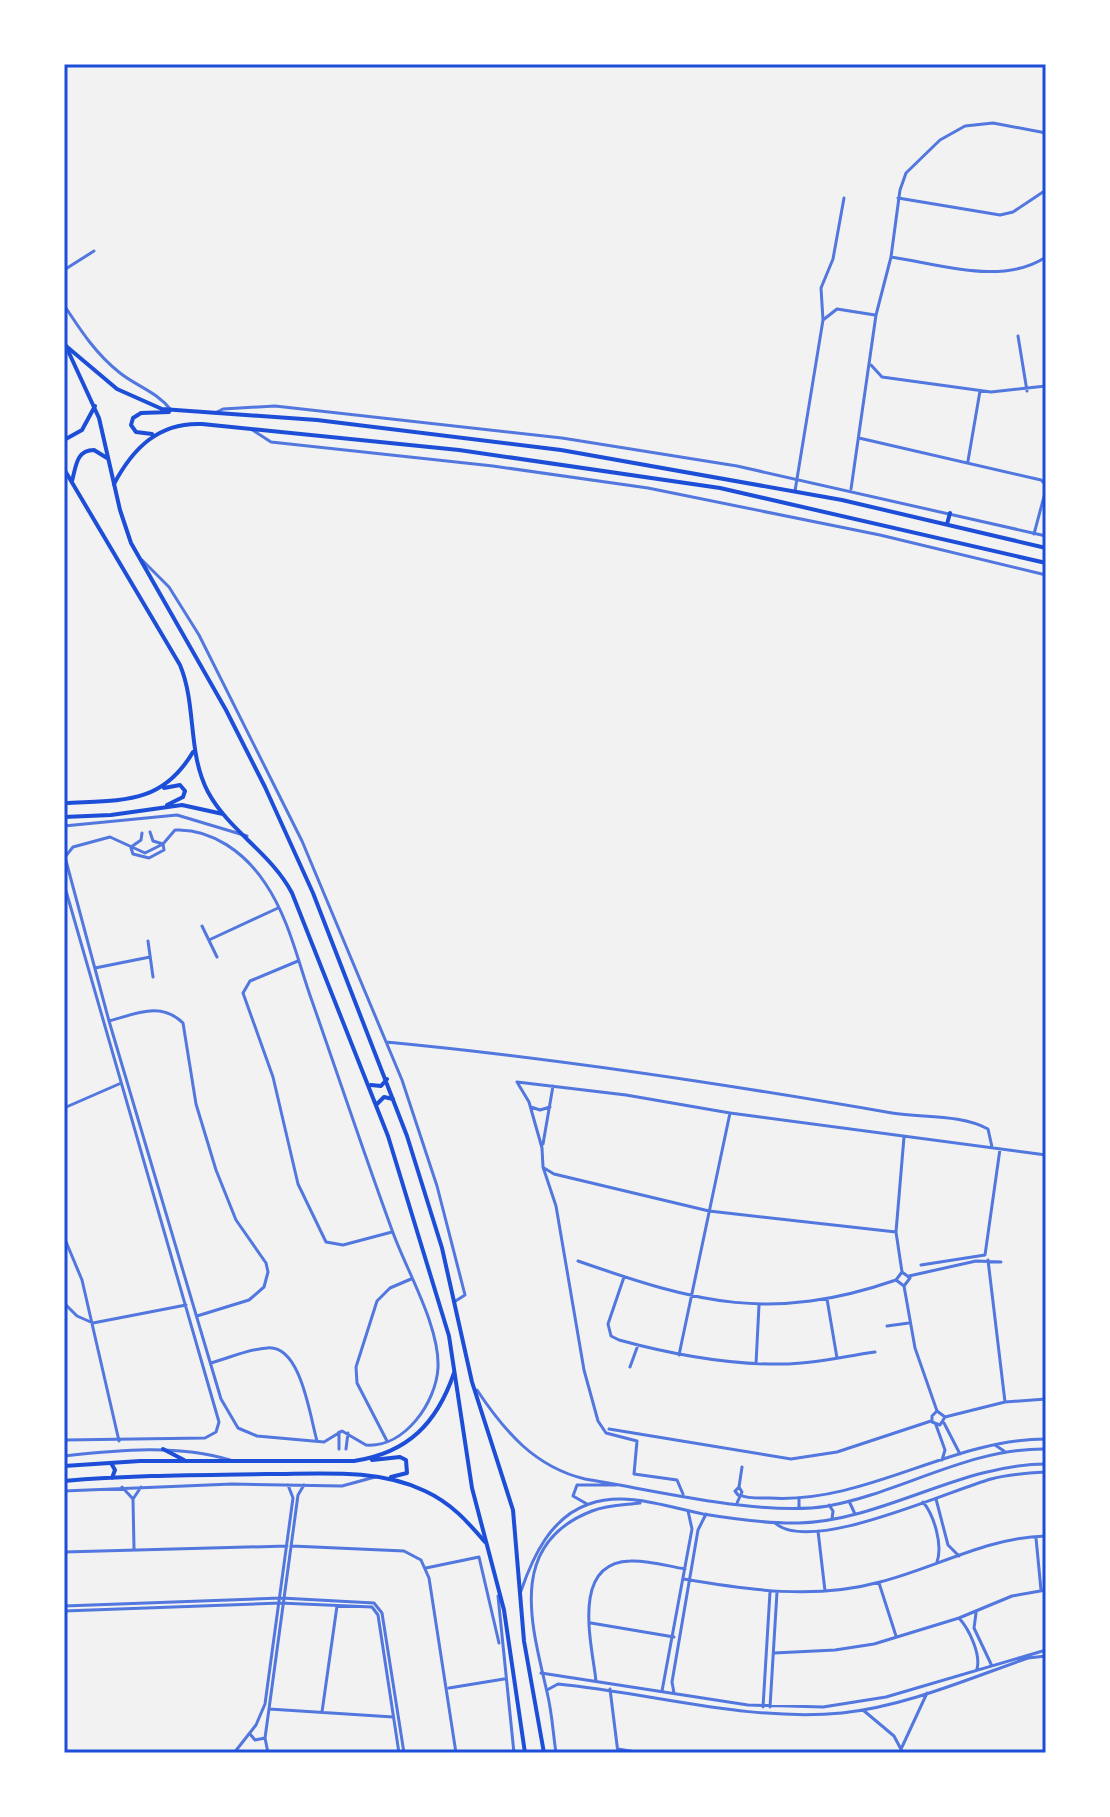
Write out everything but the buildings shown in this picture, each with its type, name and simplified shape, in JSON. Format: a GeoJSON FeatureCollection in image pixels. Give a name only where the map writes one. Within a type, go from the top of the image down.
{"type":"FeatureCollection","features":[{"type":"Feature","properties":{"kind":"main road"},"geometry":{"type":"LineString","coordinates":[[65,344],[124,394],[146,405],[171,410],[457,435],[795,491],[1046,548]]}},
{"type":"Feature","properties":{"kind":"main road"},"geometry":{"type":"LineString","coordinates":[[65,344],[95,406],[125,529],[259,775],[313,893],[395,1101],[431,1210],[474,1387],[513,1510],[524,1641],[544,1753]]}},
{"type":"Feature","properties":{"kind":"main road"},"geometry":{"type":"LineString","coordinates":[[64,440],[82,430],[95,406]]}},
{"type":"Feature","properties":{"kind":"main road"},"geometry":{"type":"LineString","coordinates":[[171,410],[138,414],[131,425],[136,432],[155,433],[192,424],[486,453],[720,488],[1046,563]]}},
{"type":"Feature","properties":{"kind":"main road"},"geometry":{"type":"LineString","coordinates":[[114,484],[134,453],[155,433]]}},
{"type":"Feature","properties":{"kind":"main road"},"geometry":{"type":"LineString","coordinates":[[72,481],[78,457],[84,451],[94,450],[109,460]]}},
{"type":"Feature","properties":{"kind":"main road"},"geometry":{"type":"LineString","coordinates":[[64,469],[180,665],[190,698],[194,750],[205,785],[225,815],[274,864],[292,893],[377,1105],[449,1336],[468,1468],[499,1588],[525,1753]]}},
{"type":"Feature","properties":{"kind":"main road"},"geometry":{"type":"LineString","coordinates":[[947,524],[950,513]]}},
{"type":"Feature","properties":{"kind":"main road"},"geometry":{"type":"LineString","coordinates":[[164,787],[179,774],[194,750]]}},
{"type":"Feature","properties":{"kind":"main road"},"geometry":{"type":"LineString","coordinates":[[64,803],[128,799],[180,785],[185,791],[183,797],[167,805]]}},
{"type":"Feature","properties":{"kind":"main road"},"geometry":{"type":"LineString","coordinates":[[66,826],[66,817],[124,814],[167,805],[196,806],[225,815]]}},
{"type":"Feature","properties":{"kind":"main road"},"geometry":{"type":"LineString","coordinates":[[369,1084],[378,1086],[387,1079]]}},
{"type":"Feature","properties":{"kind":"main road"},"geometry":{"type":"LineString","coordinates":[[377,1105],[384,1097],[395,1101]]}},
{"type":"Feature","properties":{"kind":"main road"},"geometry":{"type":"LineString","coordinates":[[368,1459],[397,1450],[423,1430],[443,1401],[455,1370]]}},
{"type":"Feature","properties":{"kind":"main road"},"geometry":{"type":"LineString","coordinates":[[163,1449],[186,1461]]}},
{"type":"Feature","properties":{"kind":"main road"},"geometry":{"type":"LineString","coordinates":[[64,1466],[343,1456],[368,1459],[400,1457],[408,1462],[405,1475],[384,1478],[210,1474],[64,1481]]}},
{"type":"Feature","properties":{"kind":"main road"},"geometry":{"type":"LineString","coordinates":[[127,1462],[124,1467],[128,1477]]}},
{"type":"Feature","properties":{"kind":"main road"},"geometry":{"type":"LineString","coordinates":[[111,1463],[115,1470],[112,1478]]}},
{"type":"Feature","properties":{"kind":"main road"},"geometry":{"type":"LineString","coordinates":[[210,1474],[210,1485]]}},
{"type":"Feature","properties":{"kind":"main road"},"geometry":{"type":"LineString","coordinates":[[384,1478],[441,1500],[461,1514],[485,1542]]}},
{"type":"Feature","properties":{"kind":"street"},"geometry":{"type":"LineString","coordinates":[[851,489],[876,315],[891,257],[898,198],[912,166],[956,129],[993,123],[1046,133]]}},
{"type":"Feature","properties":{"kind":"street"},"geometry":{"type":"LineString","coordinates":[[898,198],[1000,215],[1013,212],[1046,190]]}},
{"type":"Feature","properties":{"kind":"street"},"geometry":{"type":"LineString","coordinates":[[795,491],[823,320],[821,288],[833,259],[844,198]]}},
{"type":"Feature","properties":{"kind":"street"},"geometry":{"type":"LineString","coordinates":[[64,270],[94,251]]}},
{"type":"Feature","properties":{"kind":"street"},"geometry":{"type":"LineString","coordinates":[[891,257],[1004,273],[1026,268],[1046,257]]}},
{"type":"Feature","properties":{"kind":"street"},"geometry":{"type":"LineString","coordinates":[[64,305],[99,355],[122,375],[160,397],[171,410]]}},
{"type":"Feature","properties":{"kind":"street"},"geometry":{"type":"LineString","coordinates":[[823,320],[837,309],[876,315]]}},
{"type":"Feature","properties":{"kind":"street"},"geometry":{"type":"LineString","coordinates":[[1018,336],[1027,391]]}},
{"type":"Feature","properties":{"kind":"street"},"geometry":{"type":"LineString","coordinates":[[871,365],[882,377],[980,391],[1027,391],[1046,386]]}},
{"type":"Feature","properties":{"kind":"street"},"geometry":{"type":"LineString","coordinates":[[968,461],[980,391]]}},
{"type":"Feature","properties":{"kind":"street"},"geometry":{"type":"LineString","coordinates":[[215,413],[226,409],[275,406],[464,424],[797,478],[1046,536]]}},
{"type":"Feature","properties":{"kind":"street"},"geometry":{"type":"LineString","coordinates":[[251,429],[271,442],[493,466],[707,498],[895,538],[1046,575]]}},
{"type":"Feature","properties":{"kind":"street"},"geometry":{"type":"LineString","coordinates":[[859,438],[1041,480],[1046,486],[1034,534]]}},
{"type":"Feature","properties":{"kind":"street"},"geometry":{"type":"LineString","coordinates":[[139,558],[157,573],[178,601],[225,682],[302,841],[404,1086],[456,1253],[465,1295],[454,1302]]}},
{"type":"Feature","properties":{"kind":"street"},"geometry":{"type":"LineString","coordinates":[[66,826],[183,815],[247,836]]}},
{"type":"Feature","properties":{"kind":"street"},"geometry":{"type":"LineString","coordinates":[[148,819],[153,841],[163,844]]}},
{"type":"Feature","properties":{"kind":"street"},"geometry":{"type":"LineString","coordinates":[[131,848],[141,840],[141,820]]}},
{"type":"Feature","properties":{"kind":"street"},"geometry":{"type":"LineString","coordinates":[[180,830],[223,843],[256,871],[280,907],[392,1232],[436,1343],[438,1367],[434,1389],[423,1411],[400,1434],[387,1441],[366,1445],[348,1433],[339,1432],[326,1442],[257,1436],[238,1428],[225,1411],[109,1021],[66,852],[73,847],[110,837],[118,838],[131,848],[150,852],[163,844],[172,832],[180,830]]}},
{"type":"Feature","properties":{"kind":"street"},"geometry":{"type":"LineString","coordinates":[[64,886],[218,1418],[216,1432],[205,1438],[119,1442],[64,1440]]}},
{"type":"Feature","properties":{"kind":"street"},"geometry":{"type":"LineString","coordinates":[[209,940],[280,907]]}},
{"type":"Feature","properties":{"kind":"street"},"geometry":{"type":"LineString","coordinates":[[202,926],[217,957]]}},
{"type":"Feature","properties":{"kind":"street"},"geometry":{"type":"LineString","coordinates":[[148,941],[153,977]]}},
{"type":"Feature","properties":{"kind":"street"},"geometry":{"type":"LineString","coordinates":[[95,968],[150,957]]}},
{"type":"Feature","properties":{"kind":"street"},"geometry":{"type":"LineString","coordinates":[[298,961],[250,981],[243,993],[273,1077],[298,1184],[326,1242],[343,1245],[392,1232]]}},
{"type":"Feature","properties":{"kind":"street"},"geometry":{"type":"LineString","coordinates":[[109,1021],[166,1010],[183,1023],[196,1104],[216,1170],[236,1220],[266,1263],[267,1279],[257,1294],[197,1316]]}},
{"type":"Feature","properties":{"kind":"street"},"geometry":{"type":"LineString","coordinates":[[386,1042],[799,1095],[895,1113],[975,1123],[988,1129],[992,1147]]}},
{"type":"Feature","properties":{"kind":"street"},"geometry":{"type":"LineString","coordinates":[[683,1494],[677,1480],[634,1474],[636,1440],[606,1433],[600,1427],[584,1370],[556,1206],[543,1167],[542,1148],[531,1107],[517,1082],[1046,1155]]}},
{"type":"Feature","properties":{"kind":"street"},"geometry":{"type":"LineString","coordinates":[[64,1108],[120,1083]]}},
{"type":"Feature","properties":{"kind":"street"},"geometry":{"type":"LineString","coordinates":[[542,1148],[553,1086]]}},
{"type":"Feature","properties":{"kind":"street"},"geometry":{"type":"LineString","coordinates":[[531,1107],[540,1110],[550,1107]]}},
{"type":"Feature","properties":{"kind":"street"},"geometry":{"type":"LineString","coordinates":[[679,1355],[730,1113]]}},
{"type":"Feature","properties":{"kind":"street"},"geometry":{"type":"LineString","coordinates":[[578,1261],[690,1297],[759,1305],[827,1299],[896,1280],[902,1272],[896,1232],[904,1137]]}},
{"type":"Feature","properties":{"kind":"street"},"geometry":{"type":"LineString","coordinates":[[921,1265],[985,1255],[990,1201],[1000,1149]]}},
{"type":"Feature","properties":{"kind":"street"},"geometry":{"type":"LineString","coordinates":[[543,1167],[554,1174],[709,1211],[896,1232]]}},
{"type":"Feature","properties":{"kind":"street"},"geometry":{"type":"LineString","coordinates":[[64,1237],[74,1256],[93,1323],[119,1442]]}},
{"type":"Feature","properties":{"kind":"street"},"geometry":{"type":"LineString","coordinates":[[902,1272],[909,1276],[988,1260],[1001,1262]]}},
{"type":"Feature","properties":{"kind":"street"},"geometry":{"type":"LineString","coordinates":[[988,1260],[1005,1402]]}},
{"type":"Feature","properties":{"kind":"street"},"geometry":{"type":"LineString","coordinates":[[904,1286],[909,1282],[909,1276]]}},
{"type":"Feature","properties":{"kind":"street"},"geometry":{"type":"LineString","coordinates":[[624,1277],[607,1328],[615,1338],[638,1345],[679,1355],[756,1364],[875,1352]]}},
{"type":"Feature","properties":{"kind":"street"},"geometry":{"type":"LineString","coordinates":[[387,1441],[357,1383],[356,1367],[377,1301],[390,1288],[411,1279]]}},
{"type":"Feature","properties":{"kind":"street"},"geometry":{"type":"LineString","coordinates":[[896,1280],[904,1286],[909,1323],[937,1411],[945,1417]]}},
{"type":"Feature","properties":{"kind":"street"},"geometry":{"type":"LineString","coordinates":[[827,1299],[837,1358]]}},
{"type":"Feature","properties":{"kind":"street"},"geometry":{"type":"LineString","coordinates":[[64,1303],[77,1316],[93,1323],[186,1305]]}},
{"type":"Feature","properties":{"kind":"street"},"geometry":{"type":"LineString","coordinates":[[756,1364],[759,1305]]}},
{"type":"Feature","properties":{"kind":"street"},"geometry":{"type":"LineString","coordinates":[[887,1326],[909,1323]]}},
{"type":"Feature","properties":{"kind":"street"},"geometry":{"type":"LineString","coordinates":[[630,1367],[638,1345]]}},
{"type":"Feature","properties":{"kind":"street"},"geometry":{"type":"LineString","coordinates":[[211,1363],[267,1347],[286,1354],[298,1372],[317,1441]]}},
{"type":"Feature","properties":{"kind":"street"},"geometry":{"type":"LineString","coordinates":[[474,1387],[506,1431],[538,1460],[568,1474],[737,1503],[799,1508],[829,1505],[1004,1451],[1046,1449]]}},
{"type":"Feature","properties":{"kind":"street"},"geometry":{"type":"LineString","coordinates":[[945,1417],[1005,1402],[1046,1399]]}},
{"type":"Feature","properties":{"kind":"street"},"geometry":{"type":"LineString","coordinates":[[609,1429],[791,1459],[837,1452],[931,1421],[937,1411]]}},
{"type":"Feature","properties":{"kind":"street"},"geometry":{"type":"LineString","coordinates":[[945,1417],[944,1423],[954,1447],[961,1455]]}},
{"type":"Feature","properties":{"kind":"street"},"geometry":{"type":"LineString","coordinates":[[931,1421],[936,1425],[945,1450],[941,1461]]}},
{"type":"Feature","properties":{"kind":"street"},"geometry":{"type":"LineString","coordinates":[[936,1425],[944,1423]]}},
{"type":"Feature","properties":{"kind":"street"},"geometry":{"type":"LineString","coordinates":[[339,1432],[339,1449]]}},
{"type":"Feature","properties":{"kind":"street"},"geometry":{"type":"LineString","coordinates":[[343,1456],[348,1433]]}},
{"type":"Feature","properties":{"kind":"street"},"geometry":{"type":"LineString","coordinates":[[740,1492],[752,1496],[799,1498],[841,1492],[995,1445],[1046,1439]]}},
{"type":"Feature","properties":{"kind":"street"},"geometry":{"type":"LineString","coordinates":[[995,1445],[1004,1451]]}},
{"type":"Feature","properties":{"kind":"street"},"geometry":{"type":"LineString","coordinates":[[945,1450],[954,1447]]}},
{"type":"Feature","properties":{"kind":"street"},"geometry":{"type":"LineString","coordinates":[[65,1455],[163,1449],[211,1454],[234,1461]]}},
{"type":"Feature","properties":{"kind":"street"},"geometry":{"type":"LineString","coordinates":[[521,1591],[544,1540],[564,1520],[589,1504],[618,1500],[645,1502],[775,1523],[832,1519],[985,1472],[1046,1464]]}},
{"type":"Feature","properties":{"kind":"street"},"geometry":{"type":"LineString","coordinates":[[737,1503],[742,1467]]}},
{"type":"Feature","properties":{"kind":"street"},"geometry":{"type":"LineString","coordinates":[[912,1470],[914,1478]]}},
{"type":"Feature","properties":{"kind":"street"},"geometry":{"type":"LineString","coordinates":[[775,1523],[790,1531],[818,1531],[863,1523],[999,1477],[1046,1472]]}},
{"type":"Feature","properties":{"kind":"street"},"geometry":{"type":"LineString","coordinates":[[64,1491],[122,1487],[354,1484],[375,1477]]}},
{"type":"Feature","properties":{"kind":"street"},"geometry":{"type":"LineString","coordinates":[[288,1485],[293,1498],[290,1546]]}},
{"type":"Feature","properties":{"kind":"street"},"geometry":{"type":"LineString","coordinates":[[268,1753],[265,1738],[290,1546],[298,1495],[304,1485]]}},
{"type":"Feature","properties":{"kind":"street"},"geometry":{"type":"LineString","coordinates":[[589,1504],[573,1496],[577,1485],[620,1485]]}},
{"type":"Feature","properties":{"kind":"street"},"geometry":{"type":"LineString","coordinates":[[122,1487],[133,1499]]}},
{"type":"Feature","properties":{"kind":"street"},"geometry":{"type":"LineString","coordinates":[[134,1548],[133,1499],[141,1487]]}},
{"type":"Feature","properties":{"kind":"street"},"geometry":{"type":"LineString","coordinates":[[799,1498],[799,1508]]}},
{"type":"Feature","properties":{"kind":"street"},"geometry":{"type":"LineString","coordinates":[[936,1498],[948,1545],[959,1556]]}},
{"type":"Feature","properties":{"kind":"street"},"geometry":{"type":"LineString","coordinates":[[849,1501],[850,1509],[856,1514]]}},
{"type":"Feature","properties":{"kind":"street"},"geometry":{"type":"LineString","coordinates":[[556,1753],[530,1604],[534,1573],[542,1554],[558,1533],[584,1515],[607,1507],[645,1502]]}},
{"type":"Feature","properties":{"kind":"street"},"geometry":{"type":"LineString","coordinates":[[923,1502],[929,1511],[940,1547],[937,1563]]}},
{"type":"Feature","properties":{"kind":"street"},"geometry":{"type":"LineString","coordinates":[[829,1505],[833,1511],[832,1519]]}},
{"type":"Feature","properties":{"kind":"street"},"geometry":{"type":"LineString","coordinates":[[662,1691],[684,1579],[692,1523],[688,1511]]}},
{"type":"Feature","properties":{"kind":"street"},"geometry":{"type":"LineString","coordinates":[[674,1693],[672,1682],[698,1530],[706,1514]]}},
{"type":"Feature","properties":{"kind":"street"},"geometry":{"type":"LineString","coordinates":[[818,1531],[825,1591]]}},
{"type":"Feature","properties":{"kind":"street"},"geometry":{"type":"LineString","coordinates":[[774,1653],[853,1648],[959,1618],[1012,1596],[1043,1590],[1036,1536]]}},
{"type":"Feature","properties":{"kind":"street"},"geometry":{"type":"LineString","coordinates":[[684,1579],[770,1592],[825,1591],[879,1583],[959,1556],[1046,1536]]}},
{"type":"Feature","properties":{"kind":"street"},"geometry":{"type":"LineString","coordinates":[[64,1552],[290,1546],[404,1551],[421,1560],[426,1568],[449,1688],[456,1753]]}},
{"type":"Feature","properties":{"kind":"street"},"geometry":{"type":"LineString","coordinates":[[426,1568],[479,1557],[501,1646]]}},
{"type":"Feature","properties":{"kind":"street"},"geometry":{"type":"LineString","coordinates":[[596,1681],[590,1591],[609,1567],[635,1561],[685,1569]]}},
{"type":"Feature","properties":{"kind":"street"},"geometry":{"type":"LineString","coordinates":[[879,1583],[896,1636]]}},
{"type":"Feature","properties":{"kind":"street"},"geometry":{"type":"LineString","coordinates":[[499,1588],[501,1646],[514,1753]]}},
{"type":"Feature","properties":{"kind":"street"},"geometry":{"type":"LineString","coordinates":[[763,1707],[770,1592]]}},
{"type":"Feature","properties":{"kind":"street"},"geometry":{"type":"LineString","coordinates":[[770,1707],[777,1592]]}},
{"type":"Feature","properties":{"kind":"street"},"geometry":{"type":"LineString","coordinates":[[283,1601],[368,1606],[376,1611],[401,1753]]}},
{"type":"Feature","properties":{"kind":"street"},"geometry":{"type":"LineString","coordinates":[[234,1753],[250,1734],[265,1704],[283,1601]]}},
{"type":"Feature","properties":{"kind":"street"},"geometry":{"type":"LineString","coordinates":[[64,1609],[283,1601],[370,1602],[380,1608],[401,1753]]}},
{"type":"Feature","properties":{"kind":"street"},"geometry":{"type":"LineString","coordinates":[[322,1712],[337,1606]]}},
{"type":"Feature","properties":{"kind":"street"},"geometry":{"type":"LineString","coordinates":[[977,1611],[974,1628],[991,1664]]}},
{"type":"Feature","properties":{"kind":"street"},"geometry":{"type":"LineString","coordinates":[[959,1618],[967,1628],[978,1659],[976,1670]]}},
{"type":"Feature","properties":{"kind":"street"},"geometry":{"type":"LineString","coordinates":[[590,1623],[674,1637]]}},
{"type":"Feature","properties":{"kind":"street"},"geometry":{"type":"LineString","coordinates":[[541,1673],[763,1707],[823,1707],[886,1697],[1046,1650]]}},
{"type":"Feature","properties":{"kind":"street"},"geometry":{"type":"LineString","coordinates":[[547,1690],[558,1684],[610,1689],[730,1709],[824,1714],[863,1710],[927,1693],[1033,1657],[1046,1656]]}},
{"type":"Feature","properties":{"kind":"street"},"geometry":{"type":"LineString","coordinates":[[949,1678],[951,1685]]}},
{"type":"Feature","properties":{"kind":"street"},"geometry":{"type":"LineString","coordinates":[[449,1688],[504,1679]]}},
{"type":"Feature","properties":{"kind":"street"},"geometry":{"type":"LineString","coordinates":[[610,1689],[618,1751],[642,1753]]}},
{"type":"Feature","properties":{"kind":"street"},"geometry":{"type":"LineString","coordinates":[[902,1747],[927,1693]]}},
{"type":"Feature","properties":{"kind":"street"},"geometry":{"type":"LineString","coordinates":[[823,1707],[824,1714]]}},
{"type":"Feature","properties":{"kind":"street"},"geometry":{"type":"LineString","coordinates":[[269,1709],[394,1717]]}},
{"type":"Feature","properties":{"kind":"street"},"geometry":{"type":"LineString","coordinates":[[863,1710],[884,1726],[902,1747],[903,1753]]}},
{"type":"Feature","properties":{"kind":"street"},"geometry":{"type":"LineString","coordinates":[[250,1734],[255,1740],[265,1738]]}}]}
